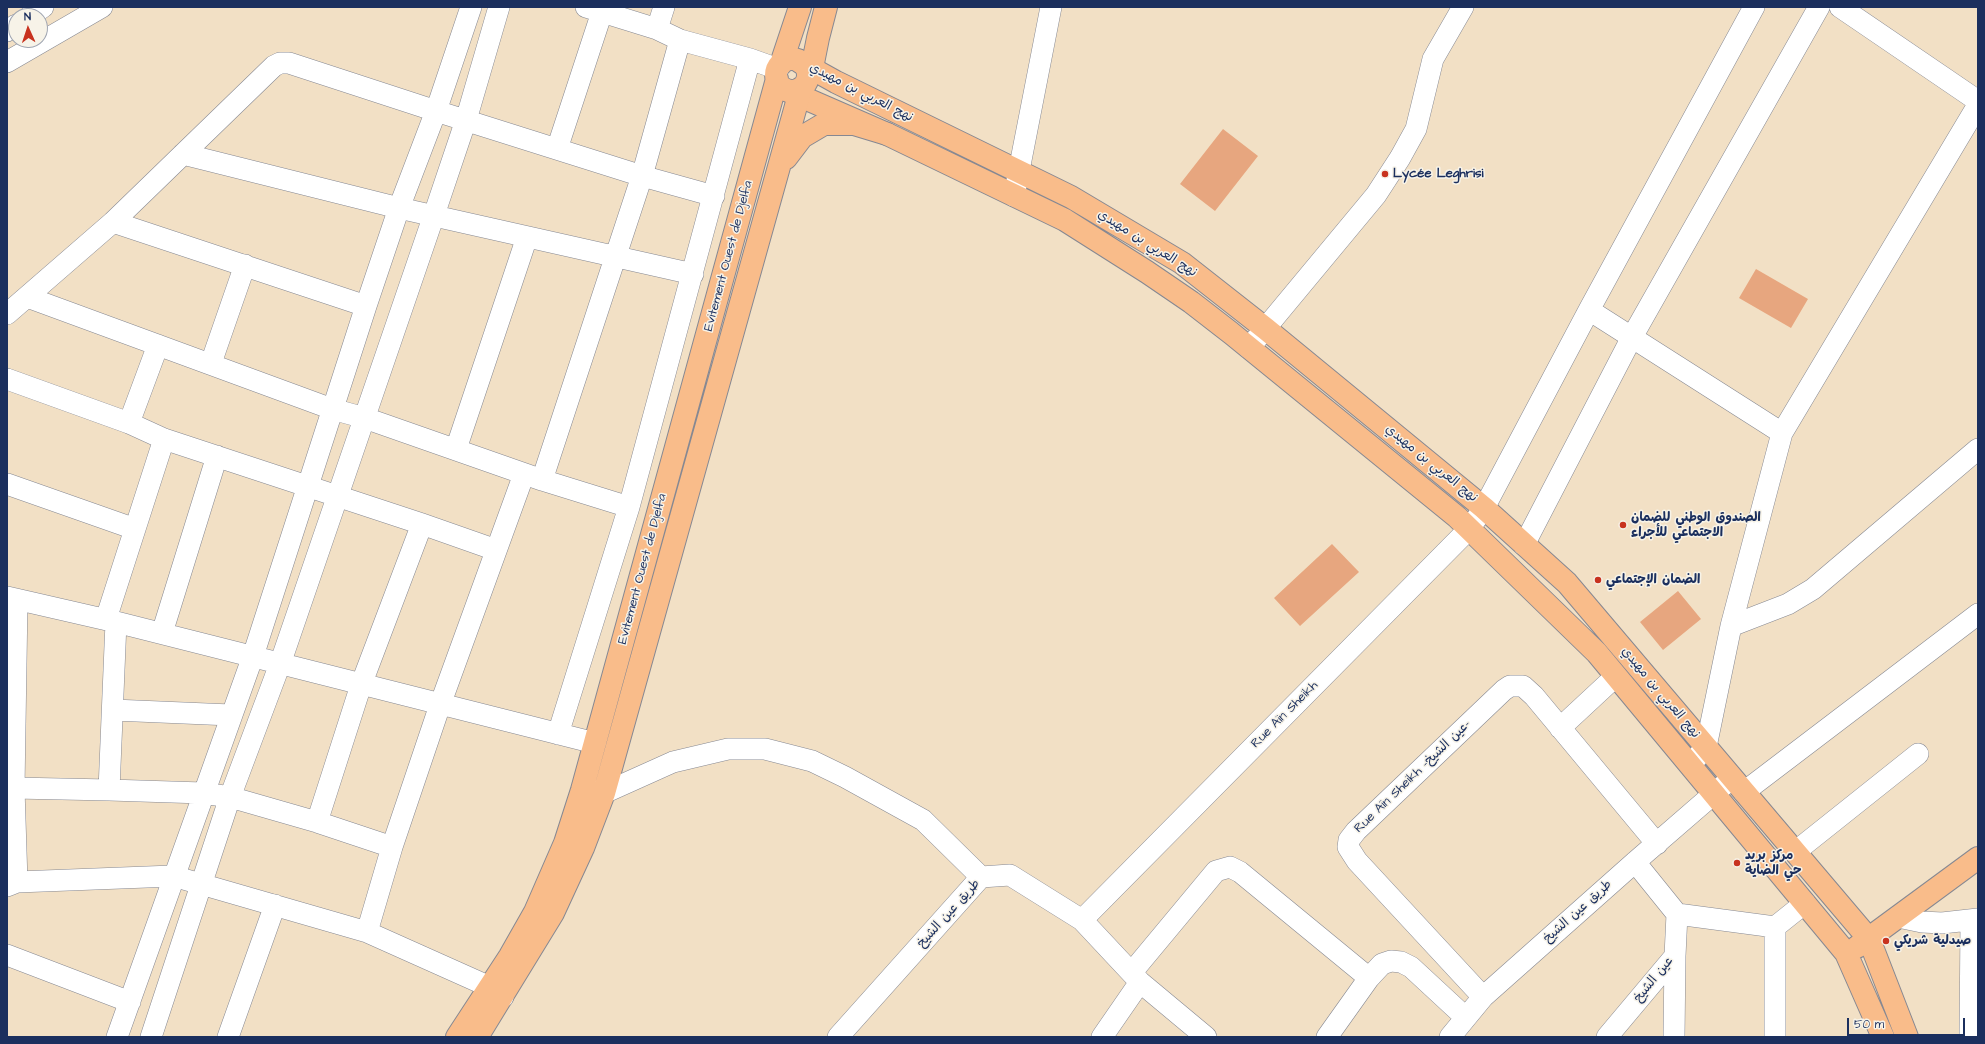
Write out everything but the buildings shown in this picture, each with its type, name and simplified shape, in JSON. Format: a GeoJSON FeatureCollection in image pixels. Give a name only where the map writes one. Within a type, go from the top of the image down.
{"type":"FeatureCollection","features":[{"type":"Feature","properties":{"kind":"main road","name":"Evitement Ouest de Djelfa"},"geometry":{"type":"LineString","coordinates":[[457,1037],[497,992],[553,913],[583,848],[604,793],[776,176],[794,77],[800,7]]}},
{"type":"Feature","properties":{"kind":"main road","name":"Evitement Ouest de Djelfa"},"geometry":{"type":"LineString","coordinates":[[477,1037],[565,843],[794,77],[818,38],[826,7]]}},
{"type":"Feature","properties":{"kind":"main road","name":"نهج العربي بن مهيدي"},"geometry":{"type":"LineString","coordinates":[[794,77],[887,134],[1065,220],[1147,272],[1191,302],[1457,517],[1597,653],[1691,764],[1714,794],[1846,953],[1883,1037]]}},
{"type":"Feature","properties":{"kind":"main road","name":"نهج العربي بن مهيدي"},"geometry":{"type":"LineString","coordinates":[[794,77],[836,82],[1071,197],[1182,263],[1266,329],[1484,508],[1566,583],[1869,939],[1906,1037]]}},
{"type":"Feature","properties":{"kind":"main road"},"geometry":{"type":"LineString","coordinates":[[776,176],[790,151],[802,137],[824,124],[854,124],[887,134]]}},
{"type":"Feature","properties":{"kind":"main road"},"geometry":{"type":"LineString","coordinates":[[1278,371],[1295,353]]}},
{"type":"Feature","properties":{"kind":"main road"},"geometry":{"type":"LineString","coordinates":[[1846,953],[1869,939],[1978,858]]}},
{"type":"Feature","properties":{"kind":"street"},"geometry":{"type":"LineString","coordinates":[[7,62],[102,7]]}},
{"type":"Feature","properties":{"kind":"street"},"geometry":{"type":"LineString","coordinates":[[117,1037],[173,876],[253,656],[366,306],[399,208],[436,112],[471,7]]}},
{"type":"Feature","properties":{"kind":"street"},"geometry":{"type":"LineString","coordinates":[[151,1037],[230,797],[280,664],[434,215],[466,120],[499,7]]}},
{"type":"Feature","properties":{"kind":"street"},"geometry":{"type":"LineString","coordinates":[[657,29],[664,7]]}},
{"type":"Feature","properties":{"kind":"street"},"geometry":{"type":"LineString","coordinates":[[1014,196],[1020,172],[1051,7]]}},
{"type":"Feature","properties":{"kind":"street"},"geometry":{"type":"LineString","coordinates":[[1249,348],[1376,195],[1400,158],[1416,129],[1433,59],[1463,7]]}},
{"type":"Feature","properties":{"kind":"street","name":"Rue Aïn Sheikh"},"geometry":{"type":"LineString","coordinates":[[1082,920],[1469,529],[1484,508],[1589,310],[1754,7]]}},
{"type":"Feature","properties":{"kind":"street"},"geometry":{"type":"LineString","coordinates":[[1524,545],[1632,337],[1819,7]]}},
{"type":"Feature","properties":{"kind":"street"},"geometry":{"type":"LineString","coordinates":[[1841,7],[1978,101]]}},
{"type":"Feature","properties":{"kind":"street"},"geometry":{"type":"LineString","coordinates":[[556,149],[594,9],[657,29],[680,40],[750,59],[794,77]]}},
{"type":"Feature","properties":{"kind":"street"},"geometry":{"type":"LineString","coordinates":[[367,932],[392,847],[440,705],[496,550],[533,477],[614,256],[642,176],[680,40]]}},
{"type":"Feature","properties":{"kind":"street"},"geometry":{"type":"LineString","coordinates":[[558,734],[629,507],[750,59]]}},
{"type":"Feature","properties":{"kind":"street"},"geometry":{"type":"LineString","coordinates":[[7,314],[113,222],[274,66],[280,63],[289,63],[436,112],[466,120],[642,176],[714,196]]}},
{"type":"Feature","properties":{"kind":"street"},"geometry":{"type":"LineString","coordinates":[[1691,764],[1706,747],[1731,626],[1782,433],[1975,120]]}},
{"type":"Feature","properties":{"kind":"street"},"geometry":{"type":"LineString","coordinates":[[183,154],[399,208],[693,274]]}},
{"type":"Feature","properties":{"kind":"street"},"geometry":{"type":"LineString","coordinates":[[113,222],[366,306]]}},
{"type":"Feature","properties":{"kind":"street"},"geometry":{"type":"LineString","coordinates":[[456,449],[527,237]]}},
{"type":"Feature","properties":{"kind":"street"},"geometry":{"type":"LineString","coordinates":[[211,364],[245,265]]}},
{"type":"Feature","properties":{"kind":"street"},"geometry":{"type":"LineString","coordinates":[[27,297],[332,409],[365,418],[533,477],[629,507]]}},
{"type":"Feature","properties":{"kind":"street"},"geometry":{"type":"LineString","coordinates":[[1589,310],[1782,433]]}},
{"type":"Feature","properties":{"kind":"street"},"geometry":{"type":"LineString","coordinates":[[129,423],[158,345]]}},
{"type":"Feature","properties":{"kind":"street"},"geometry":{"type":"LineString","coordinates":[[7,379],[129,423],[164,438],[496,550]]}},
{"type":"Feature","properties":{"kind":"street"},"geometry":{"type":"LineString","coordinates":[[109,790],[113,710],[111,621],[135,529],[164,438]]}},
{"type":"Feature","properties":{"kind":"street"},"geometry":{"type":"LineString","coordinates":[[1731,626],[1788,604],[1813,589],[1978,449]]}},
{"type":"Feature","properties":{"kind":"street"},"geometry":{"type":"LineString","coordinates":[[162,633],[217,456]]}},
{"type":"Feature","properties":{"kind":"street"},"geometry":{"type":"LineString","coordinates":[[7,484],[135,529]]}},
{"type":"Feature","properties":{"kind":"street"},"geometry":{"type":"LineString","coordinates":[[317,822],[361,685],[422,524]]}},
{"type":"Feature","properties":{"kind":"street"},"geometry":{"type":"LineString","coordinates":[[497,992],[367,932],[173,876],[12,884],[10,789],[12,599],[162,633],[361,685],[595,743]]}},
{"type":"Feature","properties":{"kind":"street","name":"طريق عين الشيخ"},"geometry":{"type":"LineString","coordinates":[[1458,1030],[1483,997],[1714,794],[1738,785],[1978,614]]}},
{"type":"Feature","properties":{"kind":"street"},"geometry":{"type":"LineString","coordinates":[[1560,728],[1616,676]]}},
{"type":"Feature","properties":{"kind":"street","name":"Rue Aïn Sheikh -عين الشيخ-"},"geometry":{"type":"LineString","coordinates":[[1483,997],[1357,861],[1348,847],[1349,840],[1356,831],[1504,690],[1510,686],[1523,686],[1534,696],[1657,844]]}},
{"type":"Feature","properties":{"kind":"street"},"geometry":{"type":"LineString","coordinates":[[113,710],[231,715]]}},
{"type":"Feature","properties":{"kind":"street"},"geometry":{"type":"LineString","coordinates":[[582,790],[604,793],[673,762],[728,749],[765,749],[812,762],[845,777],[923,820],[981,877]]}},
{"type":"Feature","properties":{"kind":"street"},"geometry":{"type":"LineString","coordinates":[[1795,852],[1918,754]]}},
{"type":"Feature","properties":{"kind":"street"},"geometry":{"type":"LineString","coordinates":[[10,789],[203,793],[230,797],[317,822],[392,847]]}},
{"type":"Feature","properties":{"kind":"street"},"geometry":{"type":"LineString","coordinates":[[1635,862],[1677,914],[1774,927],[1805,903]]}},
{"type":"Feature","properties":{"kind":"street"},"geometry":{"type":"LineString","coordinates":[[1102,1037],[1136,977],[1216,871],[1230,867],[1240,872],[1369,978]]}},
{"type":"Feature","properties":{"kind":"street","name":"طريق عين الشيخ"},"geometry":{"type":"LineString","coordinates":[[838,1037],[981,877],[1010,875],[1082,920],[1136,977],[1206,1037]]}},
{"type":"Feature","properties":{"kind":"street"},"geometry":{"type":"LineString","coordinates":[[228,1037],[275,905]]}},
{"type":"Feature","properties":{"kind":"street","name":"عين الشيخ"},"geometry":{"type":"LineString","coordinates":[[1607,1037],[1675,956],[1677,914]]}},
{"type":"Feature","properties":{"kind":"street"},"geometry":{"type":"LineString","coordinates":[[1898,917],[1922,922],[1942,923],[1974,920],[1970,1037]]}},
{"type":"Feature","properties":{"kind":"street"},"geometry":{"type":"LineString","coordinates":[[1774,927],[1775,1037]]}},
{"type":"Feature","properties":{"kind":"street"},"geometry":{"type":"LineString","coordinates":[[7,955],[130,1002]]}},
{"type":"Feature","properties":{"kind":"street"},"geometry":{"type":"LineString","coordinates":[[1674,1037],[1675,956]]}},
{"type":"Feature","properties":{"kind":"street"},"geometry":{"type":"LineString","coordinates":[[1328,1037],[1369,978],[1382,964],[1391,961],[1401,962],[1411,967],[1458,1030]]}},
{"type":"Feature","properties":{"kind":"place","name":"Lycée Leghrisi"},"geometry":{"type":"Point","coordinates":[1385,174]}},
{"type":"Feature","properties":{"kind":"place","name":"الصندوق الوطني للضمان الاجتماعي للأجراء"},"geometry":{"type":"Point","coordinates":[1623,525]}},
{"type":"Feature","properties":{"kind":"place","name":"الضمان الإجتماعي"},"geometry":{"type":"Point","coordinates":[1598,580]}},
{"type":"Feature","properties":{"kind":"place","name":"مركز بريد حي الضاية"},"geometry":{"type":"Point","coordinates":[1737,863]}},
{"type":"Feature","properties":{"kind":"place","name":"صيدلية شريكي"},"geometry":{"type":"Point","coordinates":[1886,941]}}]}
